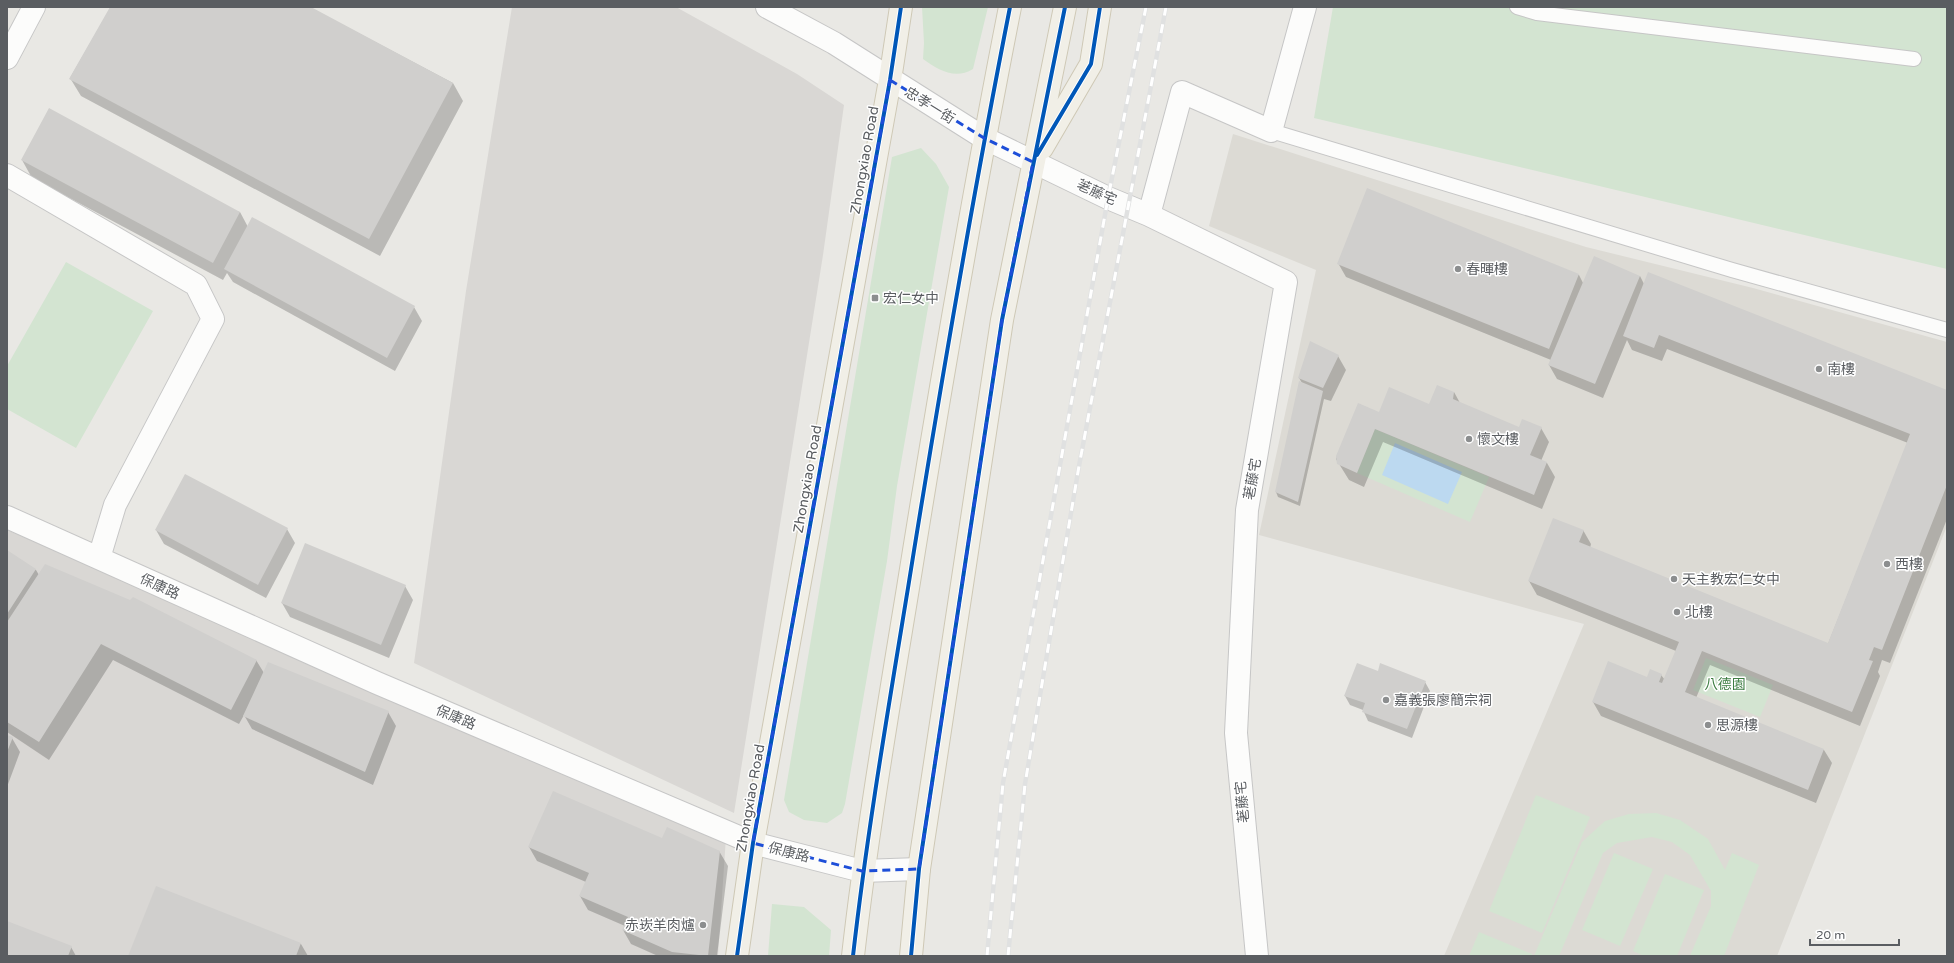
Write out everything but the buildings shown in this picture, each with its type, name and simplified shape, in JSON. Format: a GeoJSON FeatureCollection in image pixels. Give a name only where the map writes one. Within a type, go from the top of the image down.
{"type":"FeatureCollection","features":[{"type":"Feature","properties":{"kind":"main road","name":"Zhongxiao Road"},"geometry":{"type":"LineString","coordinates":[[737,956],[753,843],[890,80],[901,7]]}},
{"type":"Feature","properties":{"kind":"main road"},"geometry":{"type":"LineString","coordinates":[[853,956],[862,871],[923,495],[984,138],[1010,7]]}},
{"type":"Feature","properties":{"kind":"main road"},"geometry":{"type":"LineString","coordinates":[[911,956],[919,869],[1002,320],[1065,7]]}},
{"type":"Feature","properties":{"kind":"main road"},"geometry":{"type":"LineString","coordinates":[[1033,162],[1091,64],[1100,7]]}},
{"type":"Feature","properties":{"kind":"street"},"geometry":{"type":"LineString","coordinates":[[7,58],[34,7]]}},
{"type":"Feature","properties":{"kind":"street","name":"忠孝一街"},"geometry":{"type":"LineString","coordinates":[[767,7],[834,43],[890,80],[984,138],[1033,162]]}},
{"type":"Feature","properties":{"kind":"street"},"geometry":{"type":"LineString","coordinates":[[1149,215],[1182,92],[1271,130],[1305,7]]}},
{"type":"Feature","properties":{"kind":"street","name":"荖藤宅"},"geometry":{"type":"LineString","coordinates":[[1033,162],[1108,198],[1149,215],[1286,282],[1247,510],[1236,733],[1257,956]]}},
{"type":"Feature","properties":{"kind":"street"},"geometry":{"type":"LineString","coordinates":[[7,175],[196,285],[213,319],[115,505],[99,558]]}},
{"type":"Feature","properties":{"kind":"street","name":"保康路"},"geometry":{"type":"LineString","coordinates":[[7,516],[377,683],[753,843],[862,871],[919,869]]}},
{"type":"Feature","properties":{"kind":"lane"},"geometry":{"type":"LineString","coordinates":[[1517,7],[1537,13],[1914,59]]}},
{"type":"Feature","properties":{"kind":"lane"},"geometry":{"type":"LineString","coordinates":[[1271,130],[1732,270],[1947,330]]}},
{"type":"Feature","properties":{"kind":"highlighted area"},"geometry":{"type":"Polygon","coordinates":[[[890,80],[984,138],[1033,162],[1002,320],[919,869],[862,871],[753,843],[890,80]]]}},
{"type":"Feature","properties":{"kind":"shaded area"},"geometry":{"type":"Polygon","coordinates":[[[512,7],[676,7],[797,74],[844,105],[823,255],[734,813],[414,663],[466,291],[512,7]]]}},
{"type":"Feature","properties":{"kind":"shaded area","name":"天主教宏仁女中"},"geometry":{"type":"Polygon","coordinates":[[[1233,134],[1586,247],[1753,288],[1947,342],[1947,526],[1777,956],[1444,956],[1584,624],[1259,535],[1316,270],[1209,226],[1233,134]]]}},
{"type":"Feature","properties":{"kind":"shaded area"},"geometry":{"type":"Polygon","coordinates":[[[7,530],[726,837],[718,956],[7,956],[7,530]]]}},
{"type":"Feature","properties":{"kind":"green space"},"geometry":{"type":"Polygon","coordinates":[[[922,7],[988,7],[973,69],[960,74],[953,74],[935,67],[923,59],[924,43],[922,7]]]}},
{"type":"Feature","properties":{"kind":"green space"},"geometry":{"type":"Polygon","coordinates":[[[1333,7],[1947,7],[1947,269],[1314,118],[1333,7]]]}},
{"type":"Feature","properties":{"kind":"green space"},"geometry":{"type":"Polygon","coordinates":[[[921,148],[936,164],[949,187],[897,486],[887,561],[845,804],[842,813],[827,823],[804,820],[789,812],[784,800],[892,157],[921,148]]]}},
{"type":"Feature","properties":{"kind":"green space"},"geometry":{"type":"Polygon","coordinates":[[[66,262],[153,311],[76,448],[7,409],[7,366],[66,262]]]}},
{"type":"Feature","properties":{"kind":"green space"},"geometry":{"type":"Polygon","coordinates":[[[1375,429],[1489,477],[1470,522],[1357,473],[1375,429]]]}},
{"type":"Feature","properties":{"kind":"green space","name":"八德園"},"geometry":{"type":"Polygon","coordinates":[[[1706,658],[1773,685],[1760,717],[1693,690],[1706,658]]]}},
{"type":"Feature","properties":{"kind":"green space"},"geometry":{"type":"Polygon","coordinates":[[[1536,795],[1590,817],[1542,933],[1489,911],[1536,795]]]}},
{"type":"Feature","properties":{"kind":"green space"},"geometry":{"type":"Polygon","coordinates":[[[1656,813],[1680,820],[1708,839],[1725,870],[1732,853],[1759,865],[1724,956],[1690,956],[1711,906],[1711,891],[1690,855],[1672,842],[1652,837],[1617,843],[1603,853],[1559,956],[1534,956],[1582,842],[1605,821],[1629,814],[1656,813]]]}},
{"type":"Feature","properties":{"kind":"green space"},"geometry":{"type":"Polygon","coordinates":[[[1614,853],[1653,869],[1620,946],[1582,930],[1614,853]]]}},
{"type":"Feature","properties":{"kind":"green space"},"geometry":{"type":"Polygon","coordinates":[[[1665,874],[1704,890],[1677,956],[1644,956],[1633,951],[1665,874]]]}},
{"type":"Feature","properties":{"kind":"green space"},"geometry":{"type":"Polygon","coordinates":[[[772,904],[804,907],[831,930],[829,956],[768,956],[772,904]]]}},
{"type":"Feature","properties":{"kind":"green space"},"geometry":{"type":"Polygon","coordinates":[[[1479,932],[1532,954],[1532,956],[1469,956],[1479,932]]]}},
{"type":"Feature","properties":{"kind":"water"},"geometry":{"type":"Polygon","coordinates":[[[1395,443],[1462,472],[1448,504],[1382,475],[1395,443]]]}},
{"type":"Feature","properties":{"kind":"railway"},"geometry":{"type":"LineString","coordinates":[[987,956],[1003,783],[1108,198],[1146,7]]}},
{"type":"Feature","properties":{"kind":"railway"},"geometry":{"type":"LineString","coordinates":[[1008,956],[1025,784],[1079,466],[1166,7]]}},
{"type":"Feature","properties":{"kind":"cycle path"},"geometry":{"type":"LineString","coordinates":[[737,956],[753,843],[890,80],[901,7]]}},
{"type":"Feature","properties":{"kind":"cycle path"},"geometry":{"type":"LineString","coordinates":[[853,956],[878,772],[956,297],[1010,7]]}},
{"type":"Feature","properties":{"kind":"cycle path"},"geometry":{"type":"LineString","coordinates":[[911,956],[919,869],[1002,320],[1065,7]]}},
{"type":"Feature","properties":{"kind":"cycle path"},"geometry":{"type":"LineString","coordinates":[[1037,155],[1091,64],[1100,7]]}},
{"type":"Feature","properties":{"kind":"place","name":"春暉樓"},"geometry":{"type":"Point","coordinates":[1458,269]}},
{"type":"Feature","properties":{"kind":"place","name":"宏仁女中"},"geometry":{"type":"Point","coordinates":[875,298]}},
{"type":"Feature","properties":{"kind":"place","name":"南樓"},"geometry":{"type":"Point","coordinates":[1819,369]}},
{"type":"Feature","properties":{"kind":"place","name":"懷文樓"},"geometry":{"type":"Point","coordinates":[1469,439]}},
{"type":"Feature","properties":{"kind":"place","name":"西樓"},"geometry":{"type":"Point","coordinates":[1887,564]}},
{"type":"Feature","properties":{"kind":"place","name":"天主教宏仁女中"},"geometry":{"type":"Point","coordinates":[1674,579]}},
{"type":"Feature","properties":{"kind":"place","name":"北樓"},"geometry":{"type":"Point","coordinates":[1677,612]}},
{"type":"Feature","properties":{"kind":"place","name":"嘉義張廖簡宗祠"},"geometry":{"type":"Point","coordinates":[1386,700]}},
{"type":"Feature","properties":{"kind":"place","name":"思源樓"},"geometry":{"type":"Point","coordinates":[1708,725]}},
{"type":"Feature","properties":{"kind":"place","name":"赤崁羊肉爐"},"geometry":{"type":"Point","coordinates":[703,925]}}]}
